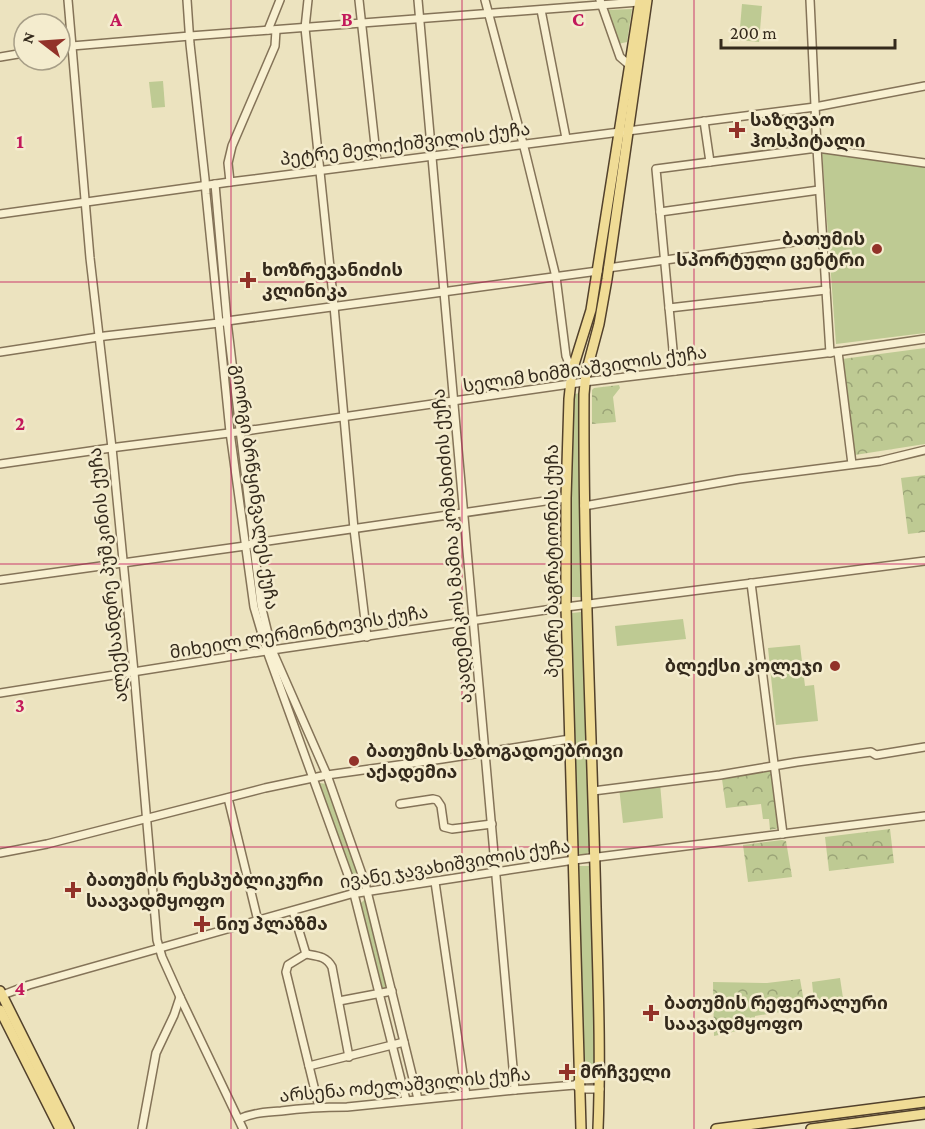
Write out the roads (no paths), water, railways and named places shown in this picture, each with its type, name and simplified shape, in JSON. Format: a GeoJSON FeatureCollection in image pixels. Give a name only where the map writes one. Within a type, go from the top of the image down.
{"type":"FeatureCollection","features":[{"type":"Feature","properties":{"kind":"main road","name":"პეტრე ბაგრატიონის ქუჩა"},"geometry":{"type":"LineString","coordinates":[[598,1129],[600,1084],[586,604],[584,382],[599,324],[608,268],[630,63],[642,1]]}},
{"type":"Feature","properties":{"kind":"main road","name":"პეტრე ბაგრატიონის ქუჩა"},"geometry":{"type":"LineString","coordinates":[[581,1129],[566,607],[566,498],[570,385],[572,371],[591,310],[623,132],[642,1]]}},
{"type":"Feature","properties":{"kind":"main road"},"geometry":{"type":"LineString","coordinates":[[1,994],[69,1129]]}},
{"type":"Feature","properties":{"kind":"main road"},"geometry":{"type":"LineString","coordinates":[[0,1010],[60,1129]]}},
{"type":"Feature","properties":{"kind":"main road"},"geometry":{"type":"LineString","coordinates":[[716,1129],[925,1102]]}},
{"type":"Feature","properties":{"kind":"main road"},"geometry":{"type":"LineString","coordinates":[[599,1103],[608,1129]]}},
{"type":"Feature","properties":{"kind":"main road"},"geometry":{"type":"LineString","coordinates":[[811,1129],[925,1114]]}},
{"type":"Feature","properties":{"kind":"street","name":"გიორგი ბრწყინვალეს ქუჩა"},"geometry":{"type":"LineString","coordinates":[[187,0],[230,432],[254,607],[354,893],[405,1100]]}},
{"type":"Feature","properties":{"kind":"street"},"geometry":{"type":"LineString","coordinates":[[230,182],[228,163],[232,147],[275,46],[272,30],[280,0]]}},
{"type":"Feature","properties":{"kind":"street"},"geometry":{"type":"LineString","coordinates":[[308,0],[305,28],[334,306],[354,529],[367,637]]}},
{"type":"Feature","properties":{"kind":"street"},"geometry":{"type":"LineString","coordinates":[[359,0],[377,163]]}},
{"type":"Feature","properties":{"kind":"street","name":"აკადემიკოს მამია კომახიძის ქუჩა"},"geometry":{"type":"LineString","coordinates":[[418,0],[515,1090]]}},
{"type":"Feature","properties":{"kind":"street"},"geometry":{"type":"LineString","coordinates":[[485,0],[556,277],[566,356],[572,371]]}},
{"type":"Feature","properties":{"kind":"street"},"geometry":{"type":"LineString","coordinates":[[550,0],[545,10],[566,138]]}},
{"type":"Feature","properties":{"kind":"street"},"geometry":{"type":"LineString","coordinates":[[810,0],[830,353]]}},
{"type":"Feature","properties":{"kind":"street"},"geometry":{"type":"LineString","coordinates":[[72,45],[642,1]]}},
{"type":"Feature","properties":{"kind":"street"},"geometry":{"type":"LineString","coordinates":[[601,3],[620,57],[630,63]]}},
{"type":"Feature","properties":{"kind":"street","name":"ალექსანდრე პუშკინის ქუჩა"},"geometry":{"type":"LineString","coordinates":[[72,45],[85,203],[134,672],[155,923],[159,948],[243,1129]]}},
{"type":"Feature","properties":{"kind":"street","name":"პეტრე მელიქიშვილის ქუჩა"},"geometry":{"type":"LineString","coordinates":[[0,214],[319,170],[815,107],[925,86]]}},
{"type":"Feature","properties":{"kind":"street"},"geometry":{"type":"LineString","coordinates":[[704,121],[710,162]]}},
{"type":"Feature","properties":{"kind":"street"},"geometry":{"type":"LineString","coordinates":[[675,371],[656,169],[817,148],[925,163]]}},
{"type":"Feature","properties":{"kind":"street","name":"გიორგი ბრწყინვალეს ქუჩა"},"geometry":{"type":"LineString","coordinates":[[216,184],[227,321],[261,605],[270,651],[327,775],[367,891],[418,1099]]}},
{"type":"Feature","properties":{"kind":"street"},"geometry":{"type":"LineString","coordinates":[[660,212],[819,190]]}},
{"type":"Feature","properties":{"kind":"street"},"geometry":{"type":"LineString","coordinates":[[608,268],[822,238]]}},
{"type":"Feature","properties":{"kind":"street"},"geometry":{"type":"LineString","coordinates":[[0,352],[598,271]]}},
{"type":"Feature","properties":{"kind":"street"},"geometry":{"type":"LineString","coordinates":[[669,309],[826,290]]}},
{"type":"Feature","properties":{"kind":"street","name":"სელიმ ხიმშიაშვილის ქუჩა"},"geometry":{"type":"LineString","coordinates":[[0,464],[584,382],[838,352],[925,339]]}},
{"type":"Feature","properties":{"kind":"street"},"geometry":{"type":"LineString","coordinates":[[838,352],[852,464]]}},
{"type":"Feature","properties":{"kind":"street"},"geometry":{"type":"LineString","coordinates":[[584,506],[739,479],[880,461],[925,450]]}},
{"type":"Feature","properties":{"kind":"street"},"geometry":{"type":"LineString","coordinates":[[0,580],[566,498]]}},
{"type":"Feature","properties":{"kind":"street","name":"მიხეილ ლერმონტოვის ქუჩა"},"geometry":{"type":"LineString","coordinates":[[0,693],[586,604],[925,561]]}},
{"type":"Feature","properties":{"kind":"street"},"geometry":{"type":"LineString","coordinates":[[751,583],[783,834]]}},
{"type":"Feature","properties":{"kind":"street"},"geometry":{"type":"LineString","coordinates":[[0,853],[47,844],[265,788],[327,775],[570,739]]}},
{"type":"Feature","properties":{"kind":"street"},"geometry":{"type":"LineString","coordinates":[[593,790],[720,775],[871,752],[876,754],[925,747]]}},
{"type":"Feature","properties":{"kind":"street"},"geometry":{"type":"LineString","coordinates":[[228,798],[258,921]]}},
{"type":"Feature","properties":{"kind":"street"},"geometry":{"type":"LineString","coordinates":[[400,804],[437,800],[441,806],[444,826],[447,829],[492,824]]}},
{"type":"Feature","properties":{"kind":"street","name":"ივანე ჯავახიშვილის ქუჩა"},"geometry":{"type":"LineString","coordinates":[[1,994],[354,893],[574,860],[925,816]]}},
{"type":"Feature","properties":{"kind":"street"},"geometry":{"type":"LineString","coordinates":[[435,882],[466,1095]]}},
{"type":"Feature","properties":{"kind":"street"},"geometry":{"type":"LineString","coordinates":[[293,911],[306,954]]}},
{"type":"Feature","properties":{"kind":"street"},"geometry":{"type":"LineString","coordinates":[[319,1107],[286,972],[288,965],[306,954],[329,961],[332,967],[349,1057]]}},
{"type":"Feature","properties":{"kind":"street"},"geometry":{"type":"LineString","coordinates":[[339,1001],[392,991]]}},
{"type":"Feature","properties":{"kind":"street"},"geometry":{"type":"LineString","coordinates":[[142,1129],[156,1053],[180,997]]}},
{"type":"Feature","properties":{"kind":"street"},"geometry":{"type":"LineString","coordinates":[[309,1066],[404,1042]]}},
{"type":"Feature","properties":{"kind":"street","name":"არსენა ოძელაშვილის ქუჩა"},"geometry":{"type":"LineString","coordinates":[[238,1119],[248,1114],[319,1107],[347,1107],[600,1084]]}},
{"type":"Feature","properties":{"kind":"place","name":"საზღვაო ჰოსპიტალი"},"geometry":{"type":"Point","coordinates":[737,130]}},
{"type":"Feature","properties":{"kind":"place","name":"ბათუმის სპორტული ცენტრი"},"geometry":{"type":"Point","coordinates":[877,249]}},
{"type":"Feature","properties":{"kind":"place","name":"ხოზრევანიძის კლინიკა"},"geometry":{"type":"Point","coordinates":[248,280]}},
{"type":"Feature","properties":{"kind":"place","name":"ბლექსი კოლეჯი"},"geometry":{"type":"Point","coordinates":[835,666]}},
{"type":"Feature","properties":{"kind":"place","name":"ბათუმის საზოგადოებრივი აქადემია"},"geometry":{"type":"Point","coordinates":[354,761]}},
{"type":"Feature","properties":{"kind":"place","name":"ბათუმის რესპუბლიკური საავადმყოფო"},"geometry":{"type":"Point","coordinates":[73,890]}},
{"type":"Feature","properties":{"kind":"place","name":"ნიუ პლაზმა"},"geometry":{"type":"Point","coordinates":[202,924]}},
{"type":"Feature","properties":{"kind":"place","name":"ბათუმის რეფერალური საავადმყოფო"},"geometry":{"type":"Point","coordinates":[651,1013]}},
{"type":"Feature","properties":{"kind":"place","name":"მრჩველი"},"geometry":{"type":"Point","coordinates":[567,1072]}}]}
